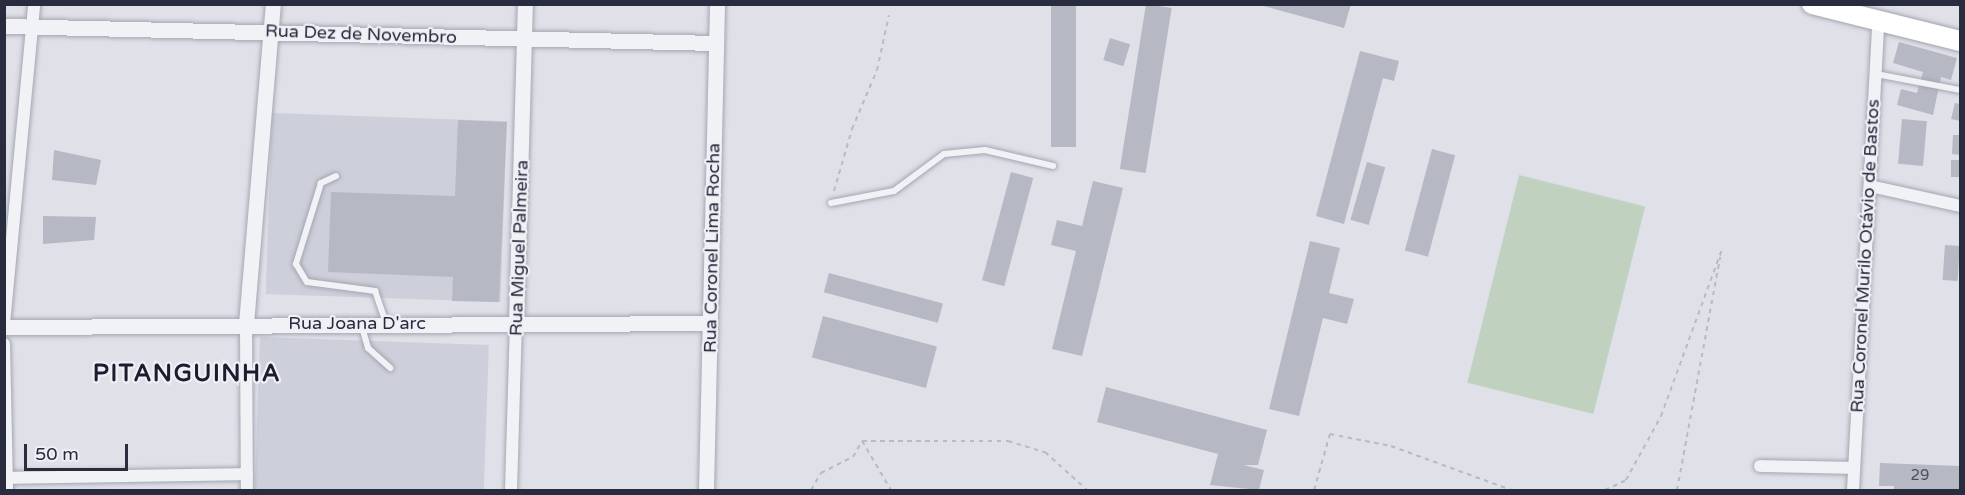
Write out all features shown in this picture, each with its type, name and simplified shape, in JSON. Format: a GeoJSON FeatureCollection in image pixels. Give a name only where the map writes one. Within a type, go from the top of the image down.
{"type":"FeatureCollection","features":[{"type":"Feature","properties":{"kind":"highway"},"geometry":{"type":"LineString","coordinates":[[1812,4],[1960,41]]}},
{"type":"Feature","properties":{"kind":"street"},"geometry":{"type":"LineString","coordinates":[[4,325],[34,4]]}},
{"type":"Feature","properties":{"kind":"street"},"geometry":{"type":"LineString","coordinates":[[247,490],[246,324],[273,4]]}},
{"type":"Feature","properties":{"kind":"street","name":"Rua Miguel Palmeira"},"geometry":{"type":"LineString","coordinates":[[511,490],[525,4]]}},
{"type":"Feature","properties":{"kind":"street","name":"Rua Coronel Lima Rocha"},"geometry":{"type":"LineString","coordinates":[[706,490],[717,4]]}},
{"type":"Feature","properties":{"kind":"street","name":"Rua Coronel Murilo Otávio de Bastos"},"geometry":{"type":"LineString","coordinates":[[1853,490],[1852,468],[1878,21]]}},
{"type":"Feature","properties":{"kind":"street","name":"Rua Dez de Novembro"},"geometry":{"type":"LineString","coordinates":[[4,26],[270,30],[524,40],[717,43]]}},
{"type":"Feature","properties":{"kind":"street"},"geometry":{"type":"LineString","coordinates":[[1870,186],[1960,206]]}},
{"type":"Feature","properties":{"kind":"street","name":"Rua Joana D'arc"},"geometry":{"type":"LineString","coordinates":[[4,325],[710,323]]}},
{"type":"Feature","properties":{"kind":"street"},"geometry":{"type":"LineString","coordinates":[[4,344],[6,482],[247,474]]}},
{"type":"Feature","properties":{"kind":"street"},"geometry":{"type":"LineString","coordinates":[[1760,466],[1852,468]]}},
{"type":"Feature","properties":{"kind":"lane"},"geometry":{"type":"LineString","coordinates":[[1876,74],[1960,90]]}},
{"type":"Feature","properties":{"kind":"lane"},"geometry":{"type":"LineString","coordinates":[[831,203],[894,191],[944,154],[985,150],[1053,166]]}},
{"type":"Feature","properties":{"kind":"lane"},"geometry":{"type":"LineString","coordinates":[[336,176],[321,183],[298,270],[307,282],[375,291],[386,323]]}},
{"type":"Feature","properties":{"kind":"lane"},"geometry":{"type":"LineString","coordinates":[[361,323],[368,348],[390,368]]}},
{"type":"Feature","properties":{"kind":"path"},"geometry":{"type":"LineString","coordinates":[[831,203],[852,129],[877,70],[889,15]]}},
{"type":"Feature","properties":{"kind":"path"},"geometry":{"type":"LineString","coordinates":[[1605,490],[1626,480],[1661,417],[1722,249],[1677,490]]}},
{"type":"Feature","properties":{"kind":"path"},"geometry":{"type":"LineString","coordinates":[[1314,490],[1330,434],[1391,447],[1511,490]]}},
{"type":"Feature","properties":{"kind":"path"},"geometry":{"type":"LineString","coordinates":[[811,490],[821,473],[853,457],[862,441]]}},
{"type":"Feature","properties":{"kind":"path"},"geometry":{"type":"LineString","coordinates":[[862,441],[891,490]]}},
{"type":"Feature","properties":{"kind":"path"},"geometry":{"type":"LineString","coordinates":[[862,441],[1008,441],[1045,452],[1086,490]]}},
{"type":"Feature","properties":{"kind":"shaded area"},"geometry":{"type":"Polygon","coordinates":[[[272,113],[507,121],[501,302],[266,294],[272,113]]]}},
{"type":"Feature","properties":{"kind":"shaded area"},"geometry":{"type":"Polygon","coordinates":[[[260,337],[489,345],[484,490],[255,490],[260,337]]]}},
{"type":"Feature","properties":{"kind":"green space"},"geometry":{"type":"Polygon","coordinates":[[[1519,175],[1645,206],[1593,414],[1467,383],[1519,175]]]}},
{"type":"Feature","properties":{"kind":"building"},"geometry":{"type":"Polygon","coordinates":[[[1051,4],[1076,4],[1076,147],[1051,147],[1051,4]]]}},
{"type":"Feature","properties":{"kind":"building"},"geometry":{"type":"Polygon","coordinates":[[[1146,4],[1172,8],[1146,173],[1120,169],[1146,4]]]}},
{"type":"Feature","properties":{"kind":"building"},"geometry":{"type":"Polygon","coordinates":[[[1256,4],[1351,4],[1344,28],[1256,4]]]}},
{"type":"Feature","properties":{"kind":"building"},"geometry":{"type":"Polygon","coordinates":[[[1110,38],[1130,44],[1123,66],[1103,60],[1110,38]]]}},
{"type":"Feature","properties":{"kind":"building"},"geometry":{"type":"Polygon","coordinates":[[[1899,42],[1957,58],[1951,80],[1941,77],[1933,115],[1897,105],[1901,89],[1917,93],[1923,72],[1893,63],[1899,42]]]}},
{"type":"Feature","properties":{"kind":"building"},"geometry":{"type":"Polygon","coordinates":[[[1360,51],[1399,61],[1394,81],[1383,78],[1344,224],[1316,216],[1360,51]]]}},
{"type":"Feature","properties":{"kind":"building"},"geometry":{"type":"Polygon","coordinates":[[[1955,103],[1960,104],[1960,121],[1951,119],[1955,103]]]}},
{"type":"Feature","properties":{"kind":"building"},"geometry":{"type":"Polygon","coordinates":[[[1902,119],[1927,121],[1923,166],[1898,164],[1902,119]]]}},
{"type":"Feature","properties":{"kind":"building"},"geometry":{"type":"Polygon","coordinates":[[[458,120],[507,122],[499,302],[452,301],[453,277],[328,272],[331,192],[455,196],[458,120]]]}},
{"type":"Feature","properties":{"kind":"building"},"geometry":{"type":"Polygon","coordinates":[[[1953,135],[1960,135],[1960,155],[1952,154],[1953,135]]]}},
{"type":"Feature","properties":{"kind":"building"},"geometry":{"type":"Polygon","coordinates":[[[1432,149],[1455,155],[1428,257],[1405,250],[1432,149]]]}},
{"type":"Feature","properties":{"kind":"building"},"geometry":{"type":"Polygon","coordinates":[[[54,150],[101,160],[96,185],[52,180],[54,150]]]}},
{"type":"Feature","properties":{"kind":"building"},"geometry":{"type":"Polygon","coordinates":[[[1951,160],[1960,160],[1960,177],[1951,177],[1951,160]]]}},
{"type":"Feature","properties":{"kind":"building"},"geometry":{"type":"Polygon","coordinates":[[[1367,162],[1385,167],[1369,225],[1350,220],[1367,162]]]}},
{"type":"Feature","properties":{"kind":"building"},"geometry":{"type":"Polygon","coordinates":[[[1011,172],[1033,178],[1004,286],[982,280],[1011,172]]]}},
{"type":"Feature","properties":{"kind":"building"},"geometry":{"type":"Polygon","coordinates":[[[1093,181],[1123,188],[1082,356],[1052,349],[1076,251],[1051,245],[1057,220],[1082,226],[1093,181]]]}},
{"type":"Feature","properties":{"kind":"building"},"geometry":{"type":"Polygon","coordinates":[[[43,216],[96,217],[94,240],[43,244],[43,216]]]}},
{"type":"Feature","properties":{"kind":"building"},"geometry":{"type":"Polygon","coordinates":[[[1310,241],[1340,248],[1329,293],[1354,299],[1347,324],[1323,318],[1299,416],[1269,409],[1310,241]]]}},
{"type":"Feature","properties":{"kind":"building"},"geometry":{"type":"Polygon","coordinates":[[[1945,245],[1960,246],[1958,281],[1943,280],[1945,245]]]}},
{"type":"Feature","properties":{"kind":"building"},"geometry":{"type":"Polygon","coordinates":[[[829,273],[943,304],[938,323],[824,292],[829,273]]]}},
{"type":"Feature","properties":{"kind":"building"},"geometry":{"type":"Polygon","coordinates":[[[823,316],[937,347],[926,388],[812,358],[823,316]]]}},
{"type":"Feature","properties":{"kind":"building"},"geometry":{"type":"Polygon","coordinates":[[[1106,387],[1267,430],[1258,465],[1243,465],[1264,470],[1259,490],[1210,485],[1218,454],[1097,422],[1106,387]]]}},
{"type":"Feature","properties":{"kind":"building"},"geometry":{"type":"Polygon","coordinates":[[[1880,463],[1960,466],[1960,489],[1894,490],[1894,486],[1879,486],[1880,463]]]}},
{"type":"Feature","properties":{"kind":"district","name":"PITANGUINHA"},"geometry":{"type":"Point","coordinates":[187,374]}}]}
